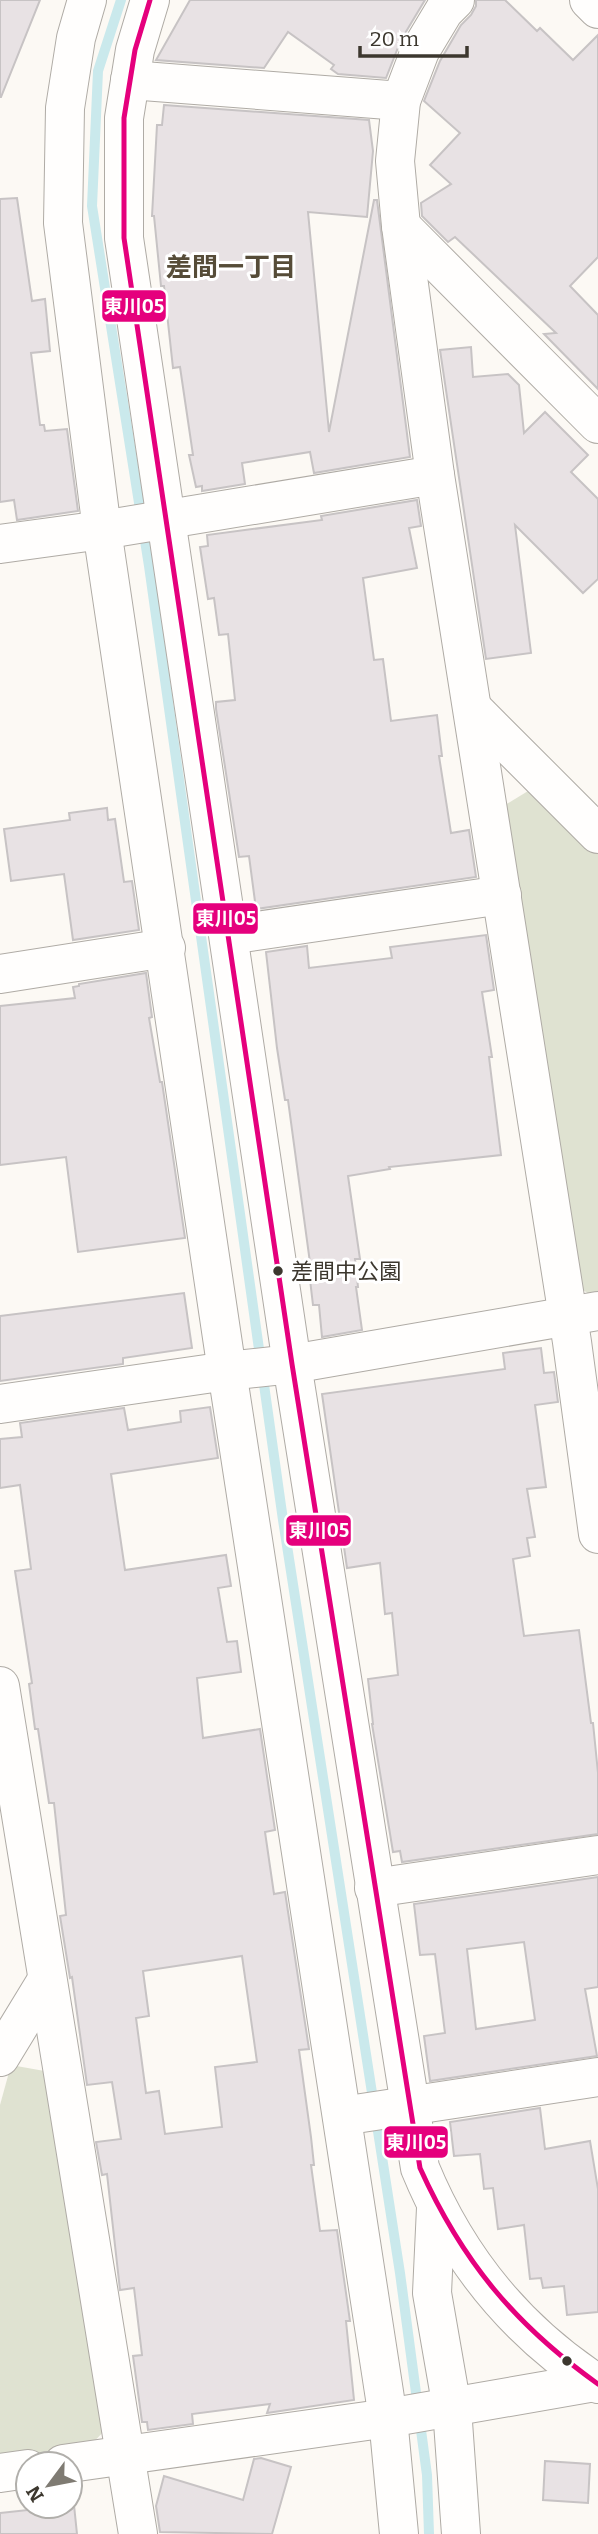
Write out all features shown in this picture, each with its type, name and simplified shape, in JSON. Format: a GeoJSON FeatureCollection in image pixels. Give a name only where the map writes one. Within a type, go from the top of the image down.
{"type":"FeatureCollection","features":[{"type":"Feature","properties":{"kind":"street"},"geometry":{"type":"LineString","coordinates":[[87,0],[76,37],[65,108],[63,223],[102,530],[227,1371],[388,2418],[399,2534]]}},
{"type":"Feature","properties":{"kind":"street"},"geometry":{"type":"LineString","coordinates":[[150,0],[135,50],[124,118],[124,238],[292,1364],[420,2168],[436,2208],[457,2245],[501,2302],[543,2344],[596,2383]]}},
{"type":"Feature","properties":{"kind":"street"},"geometry":{"type":"LineString","coordinates":[[455,0],[444,11],[420,51],[401,101],[395,162],[401,226],[435,475],[502,895],[583,1313],[598,1534]]}},
{"type":"Feature","properties":{"kind":"street"},"geometry":{"type":"LineString","coordinates":[[589,0],[598,9]]}},
{"type":"Feature","properties":{"kind":"street"},"geometry":{"type":"LineString","coordinates":[[130,80],[401,101]]}},
{"type":"Feature","properties":{"kind":"street"},"geometry":{"type":"LineString","coordinates":[[401,226],[598,425]]}},
{"type":"Feature","properties":{"kind":"street"},"geometry":{"type":"LineString","coordinates":[[0,544],[102,530],[435,475]]}},
{"type":"Feature","properties":{"kind":"street"},"geometry":{"type":"LineString","coordinates":[[473,709],[598,834]]}},
{"type":"Feature","properties":{"kind":"street"},"geometry":{"type":"LineString","coordinates":[[229,935],[502,895]]}},
{"type":"Feature","properties":{"kind":"street"},"geometry":{"type":"LineString","coordinates":[[0,974],[166,948]]}},
{"type":"Feature","properties":{"kind":"street"},"geometry":{"type":"LineString","coordinates":[[0,1404],[292,1364],[583,1313]]}},
{"type":"Feature","properties":{"kind":"street"},"geometry":{"type":"LineString","coordinates":[[0,1686],[138,2534]]}},
{"type":"Feature","properties":{"kind":"street"},"geometry":{"type":"LineString","coordinates":[[374,1888],[598,1855]]}},
{"type":"Feature","properties":{"kind":"street"},"geometry":{"type":"LineString","coordinates":[[0,2057],[47,1980]]}},
{"type":"Feature","properties":{"kind":"street"},"geometry":{"type":"LineString","coordinates":[[342,2116],[598,2077]]}},
{"type":"Feature","properties":{"kind":"street"},"geometry":{"type":"LineString","coordinates":[[436,2208],[432,2293],[452,2408],[461,2534]]}},
{"type":"Feature","properties":{"kind":"street"},"geometry":{"type":"LineString","coordinates":[[84,2461],[388,2418],[596,2383]]}},
{"type":"Feature","properties":{"kind":"green space"},"geometry":{"type":"Polygon","coordinates":[[[533,788],[598,852],[598,1300],[574,1284],[500,808],[533,788]]]}},
{"type":"Feature","properties":{"kind":"green space"},"geometry":{"type":"Polygon","coordinates":[[[11,2065],[50,2072],[108,2427],[84,2452],[14,2450],[14,2464],[0,2466],[0,2105],[11,2065]]]}},
{"type":"Feature","properties":{"kind":"building"},"geometry":{"type":"Polygon","coordinates":[[[0,0],[40,0],[1,97],[0,97],[0,0]]]}},
{"type":"Feature","properties":{"kind":"building"},"geometry":{"type":"Polygon","coordinates":[[[190,0],[425,0],[401,40],[386,78],[338,74],[331,69],[334,65],[288,32],[264,68],[156,60],[190,0]]]}},
{"type":"Feature","properties":{"kind":"building"},"geometry":{"type":"Polygon","coordinates":[[[476,0],[505,0],[537,31],[540,28],[573,60],[598,35],[598,257],[570,286],[598,315],[598,389],[544,334],[556,333],[455,237],[448,242],[422,216],[421,203],[451,184],[430,165],[460,133],[424,101],[440,61],[461,25],[471,15],[476,0]]]}},
{"type":"Feature","properties":{"kind":"building"},"geometry":{"type":"Polygon","coordinates":[[[164,105],[369,120],[373,151],[367,217],[308,212],[329,432],[374,200],[377,200],[410,457],[314,473],[310,452],[242,463],[245,484],[202,491],[202,486],[196,487],[189,455],[193,455],[180,367],[173,368],[164,286],[161,286],[152,216],[157,125],[162,125],[164,105]]]}},
{"type":"Feature","properties":{"kind":"building"},"geometry":{"type":"Polygon","coordinates":[[[17,198],[32,301],[45,299],[50,351],[31,353],[40,425],[44,425],[45,431],[67,429],[78,511],[17,520],[14,500],[0,502],[0,199],[17,198]]]}},
{"type":"Feature","properties":{"kind":"building"},"geometry":{"type":"Polygon","coordinates":[[[471,347],[473,377],[508,374],[519,385],[524,433],[545,412],[588,455],[571,472],[598,499],[598,579],[583,593],[515,525],[531,653],[486,659],[440,350],[471,347]]]}},
{"type":"Feature","properties":{"kind":"building"},"geometry":{"type":"Polygon","coordinates":[[[417,500],[421,526],[409,528],[417,568],[363,578],[374,660],[383,659],[391,721],[437,715],[442,756],[439,756],[451,833],[469,830],[476,877],[256,909],[249,856],[239,857],[216,709],[216,702],[235,700],[228,634],[219,635],[214,598],[208,599],[200,547],[208,546],[207,535],[322,520],[321,516],[417,500]]]}},
{"type":"Feature","properties":{"kind":"building"},"geometry":{"type":"Polygon","coordinates":[[[107,808],[108,820],[115,819],[124,882],[132,881],[139,930],[73,940],[64,874],[11,881],[4,829],[70,820],[69,813],[107,808]]]}},
{"type":"Feature","properties":{"kind":"building"},"geometry":{"type":"Polygon","coordinates":[[[486,935],[494,990],[482,992],[492,1057],[489,1057],[501,1155],[389,1167],[390,1169],[348,1176],[360,1259],[355,1259],[362,1330],[322,1337],[319,1305],[313,1305],[311,1270],[288,1100],[285,1100],[277,1048],[266,952],[307,946],[309,968],[392,958],[390,947],[486,935]]]}},
{"type":"Feature","properties":{"kind":"building"},"geometry":{"type":"Polygon","coordinates":[[[146,973],[152,1017],[149,1018],[162,1082],[185,1238],[78,1252],[66,1157],[0,1165],[0,1006],[75,998],[73,987],[79,984],[146,973]]]}},
{"type":"Feature","properties":{"kind":"building"},"geometry":{"type":"Polygon","coordinates":[[[184,1293],[192,1348],[123,1358],[123,1364],[0,1381],[0,1316],[184,1293]]]}},
{"type":"Feature","properties":{"kind":"building"},"geometry":{"type":"Polygon","coordinates":[[[541,1348],[544,1373],[554,1372],[558,1402],[535,1405],[546,1487],[527,1489],[535,1537],[527,1538],[530,1556],[513,1559],[524,1636],[579,1630],[598,1773],[598,1834],[402,1862],[400,1851],[393,1852],[372,1724],[368,1679],[398,1675],[392,1613],[385,1614],[380,1563],[347,1568],[322,1394],[505,1369],[503,1353],[541,1348]]]}},
{"type":"Feature","properties":{"kind":"building"},"geometry":{"type":"Polygon","coordinates":[[[210,1407],[218,1458],[111,1474],[125,1570],[226,1555],[231,1586],[218,1588],[227,1642],[237,1641],[241,1672],[197,1678],[203,1738],[260,1729],[275,1830],[265,1832],[274,1894],[285,1892],[309,2049],[299,2050],[320,2231],[337,2230],[350,2321],[346,2321],[354,2400],[267,2413],[270,2404],[192,2414],[193,2424],[148,2430],[147,2422],[142,2422],[133,2356],[142,2355],[134,2288],[120,2290],[107,2174],[102,2175],[96,2142],[121,2139],[112,2082],[87,2085],[72,1977],[70,1978],[60,1916],[66,1915],[54,1803],[49,1803],[38,1729],[35,1729],[29,1684],[32,1683],[15,1571],[31,1569],[20,1485],[0,1488],[0,1439],[22,1437],[20,1423],[124,1408],[128,1430],[181,1422],[180,1411],[210,1407]],[[242,1956],[143,1971],[149,2016],[136,2018],[146,2093],[159,2091],[165,2134],[222,2127],[215,2067],[257,2062],[242,1956]]]}},
{"type":"Feature","properties":{"kind":"building"},"geometry":{"type":"Polygon","coordinates":[[[598,1877],[598,1987],[585,1989],[597,2056],[430,2081],[424,2036],[445,2033],[435,1954],[420,1955],[414,1904],[598,1877]],[[524,1942],[467,1949],[476,2029],[535,2020],[524,1942]]]}},
{"type":"Feature","properties":{"kind":"building"},"geometry":{"type":"Polygon","coordinates":[[[540,2108],[545,2149],[590,2141],[598,2189],[598,2312],[567,2315],[564,2286],[543,2288],[541,2278],[530,2279],[524,2225],[498,2229],[493,2188],[484,2189],[480,2154],[454,2156],[450,2122],[540,2108]]]}},
{"type":"Feature","properties":{"kind":"building"},"geometry":{"type":"Polygon","coordinates":[[[261,2458],[291,2467],[272,2534],[160,2532],[156,2506],[164,2476],[243,2500],[254,2459],[261,2458]]]}},
{"type":"Feature","properties":{"kind":"building"},"geometry":{"type":"Polygon","coordinates":[[[545,2461],[590,2464],[588,2503],[543,2500],[545,2461]]]}},
{"type":"Feature","properties":{"kind":"building"},"geometry":{"type":"Polygon","coordinates":[[[14,2511],[14,2520],[76,2520],[77,2534],[0,2534],[0,2513],[14,2511]]]}},
{"type":"Feature","properties":{"kind":"waterway"},"geometry":{"type":"LineString","coordinates":[[121,0],[98,71],[92,206],[149,566],[283,1520],[400,2273],[427,2475],[429,2534]]}},
{"type":"Feature","properties":{"kind":"transit line","name":"東川05"},"geometry":{"type":"LineString","coordinates":[[150,0],[135,50],[124,118],[124,238],[292,1364],[420,2168],[454,2233],[494,2289],[541,2338],[598,2384]]}},
{"type":"Feature","properties":{"kind":"place","name":"差間中公園"},"geometry":{"type":"Point","coordinates":[278,1271]}},
{"type":"Feature","properties":{"kind":"district","name":"差間一丁目"},"geometry":{"type":"Point","coordinates":[231,267]}}]}
